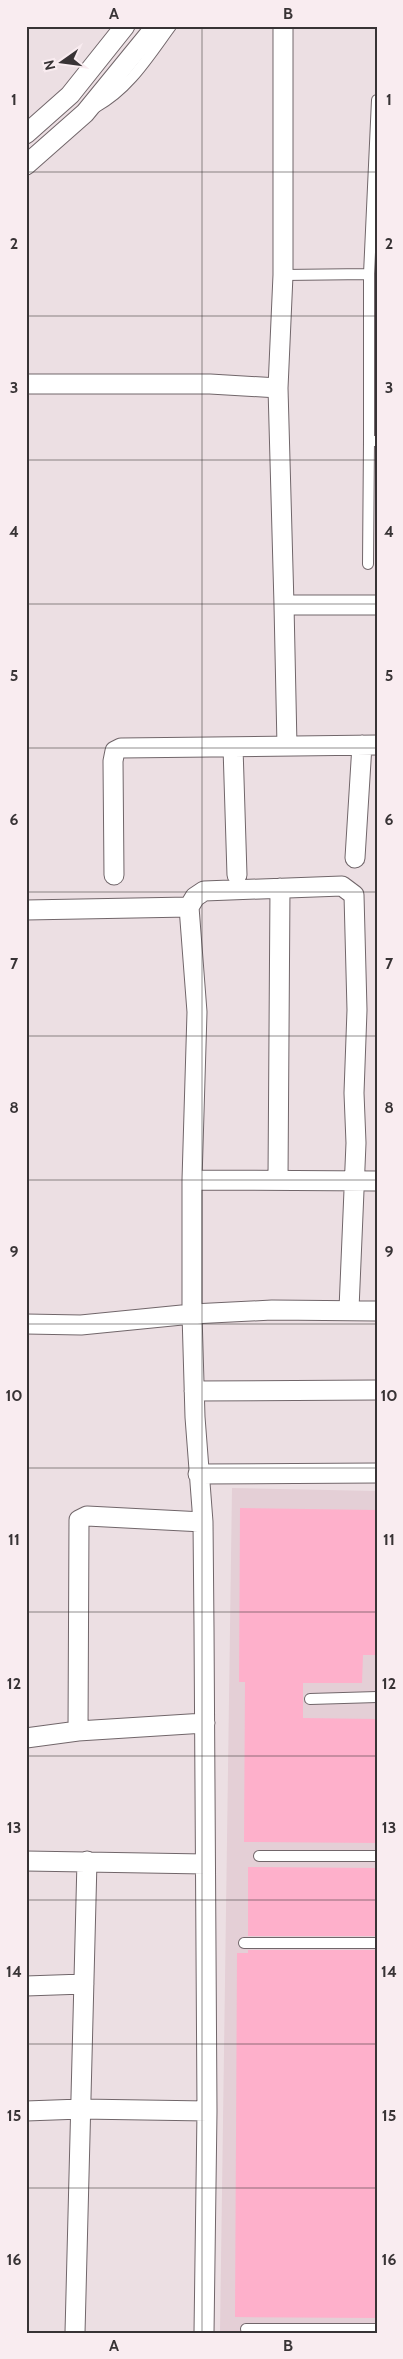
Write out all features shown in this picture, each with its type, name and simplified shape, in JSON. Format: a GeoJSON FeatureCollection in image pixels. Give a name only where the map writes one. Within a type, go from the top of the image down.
{"type":"FeatureCollection","features":[{"type":"Feature","properties":{"kind":"street"},"geometry":{"type":"LineString","coordinates":[[26,134],[70,95],[125,26]]}},
{"type":"Feature","properties":{"kind":"street"},"geometry":{"type":"LineString","coordinates":[[26,164],[85,113],[156,26]]}},
{"type":"Feature","properties":{"kind":"street"},"geometry":{"type":"LineString","coordinates":[[284,26],[283,275],[278,388],[287,746]]}},
{"type":"Feature","properties":{"kind":"street"},"geometry":{"type":"LineString","coordinates":[[70,95],[85,113]]}},
{"type":"Feature","properties":{"kind":"street"},"geometry":{"type":"LineString","coordinates":[[26,384],[210,384],[278,388]]}},
{"type":"Feature","properties":{"kind":"street"},"geometry":{"type":"LineString","coordinates":[[284,605],[377,605]]}},
{"type":"Feature","properties":{"kind":"street"},"geometry":{"type":"LineString","coordinates":[[114,875],[113,761],[115,751],[132,746],[369,745],[355,858]]}},
{"type":"Feature","properties":{"kind":"street"},"geometry":{"type":"LineString","coordinates":[[233,747],[236,875]]}},
{"type":"Feature","properties":{"kind":"street"},"geometry":{"type":"LineString","coordinates":[[204,2333],[207,2112],[203,1522],[198,1474],[192,1314],[192,1180],[197,1012],[189,907],[195,897],[204,891],[342,886],[354,895],[357,1010],[354,1093],[356,1143],[349,1309]]}},
{"type":"Feature","properties":{"kind":"street"},"geometry":{"type":"LineString","coordinates":[[278,1179],[280,888]]}},
{"type":"Feature","properties":{"kind":"street"},"geometry":{"type":"LineString","coordinates":[[26,910],[189,907]]}},
{"type":"Feature","properties":{"kind":"street"},"geometry":{"type":"LineString","coordinates":[[192,1180],[377,1181]]}},
{"type":"Feature","properties":{"kind":"street"},"geometry":{"type":"LineString","coordinates":[[26,1324],[81,1325],[192,1314],[349,1309],[377,1310]]}},
{"type":"Feature","properties":{"kind":"street"},"geometry":{"type":"LineString","coordinates":[[194,1391],[377,1390]]}},
{"type":"Feature","properties":{"kind":"street"},"geometry":{"type":"LineString","coordinates":[[198,1474],[377,1473]]}},
{"type":"Feature","properties":{"kind":"street"},"geometry":{"type":"LineString","coordinates":[[78,1731],[79,1520],[87,1516],[203,1522]]}},
{"type":"Feature","properties":{"kind":"street"},"geometry":{"type":"LineString","coordinates":[[26,1738],[78,1731],[205,1723]]}},
{"type":"Feature","properties":{"kind":"street"},"geometry":{"type":"LineString","coordinates":[[26,1861],[205,1864]]}},
{"type":"Feature","properties":{"kind":"street"},"geometry":{"type":"LineString","coordinates":[[75,2333],[87,1861]]}},
{"type":"Feature","properties":{"kind":"street"},"geometry":{"type":"LineString","coordinates":[[26,1986],[84,1984]]}},
{"type":"Feature","properties":{"kind":"street"},"geometry":{"type":"LineString","coordinates":[[26,2111],[81,2109],[207,2112]]}},
{"type":"Feature","properties":{"kind":"lane"},"geometry":{"type":"LineString","coordinates":[[85,113],[112,99],[135,76],[171,26]]}},
{"type":"Feature","properties":{"kind":"lane"},"geometry":{"type":"LineString","coordinates":[[368,564],[372,542],[373,441],[373,337],[369,274],[375,216],[377,100]]}},
{"type":"Feature","properties":{"kind":"lane"},"geometry":{"type":"LineString","coordinates":[[283,275],[369,274]]}},
{"type":"Feature","properties":{"kind":"lane"},"geometry":{"type":"LineString","coordinates":[[310,1700],[377,1697]]}},
{"type":"Feature","properties":{"kind":"lane"},"geometry":{"type":"LineString","coordinates":[[259,1856],[377,1856]]}},
{"type":"Feature","properties":{"kind":"lane"},"geometry":{"type":"LineString","coordinates":[[244,1943],[377,1943]]}},
{"type":"Feature","properties":{"kind":"lane"},"geometry":{"type":"LineString","coordinates":[[246,2329],[377,2330]]}},
{"type":"Feature","properties":{"kind":"shaded area"},"geometry":{"type":"Polygon","coordinates":[[[232,1488],[377,1491],[377,2333],[220,2333],[232,1488]]]}},
{"type":"Feature","properties":{"kind":"building"},"geometry":{"type":"Polygon","coordinates":[[[240,1508],[377,1510],[377,1655],[363,1655],[362,1683],[303,1683],[303,1718],[377,1719],[377,1843],[244,1842],[245,1682],[239,1682],[240,1508]]]}},
{"type":"Feature","properties":{"kind":"building"},"geometry":{"type":"Polygon","coordinates":[[[248,1867],[377,1868],[377,1936],[248,1936],[248,1867]]]}},
{"type":"Feature","properties":{"kind":"building"},"geometry":{"type":"Polygon","coordinates":[[[248,1950],[377,1950],[377,2318],[235,2317],[237,1953],[248,1953],[248,1950]]]}}]}
